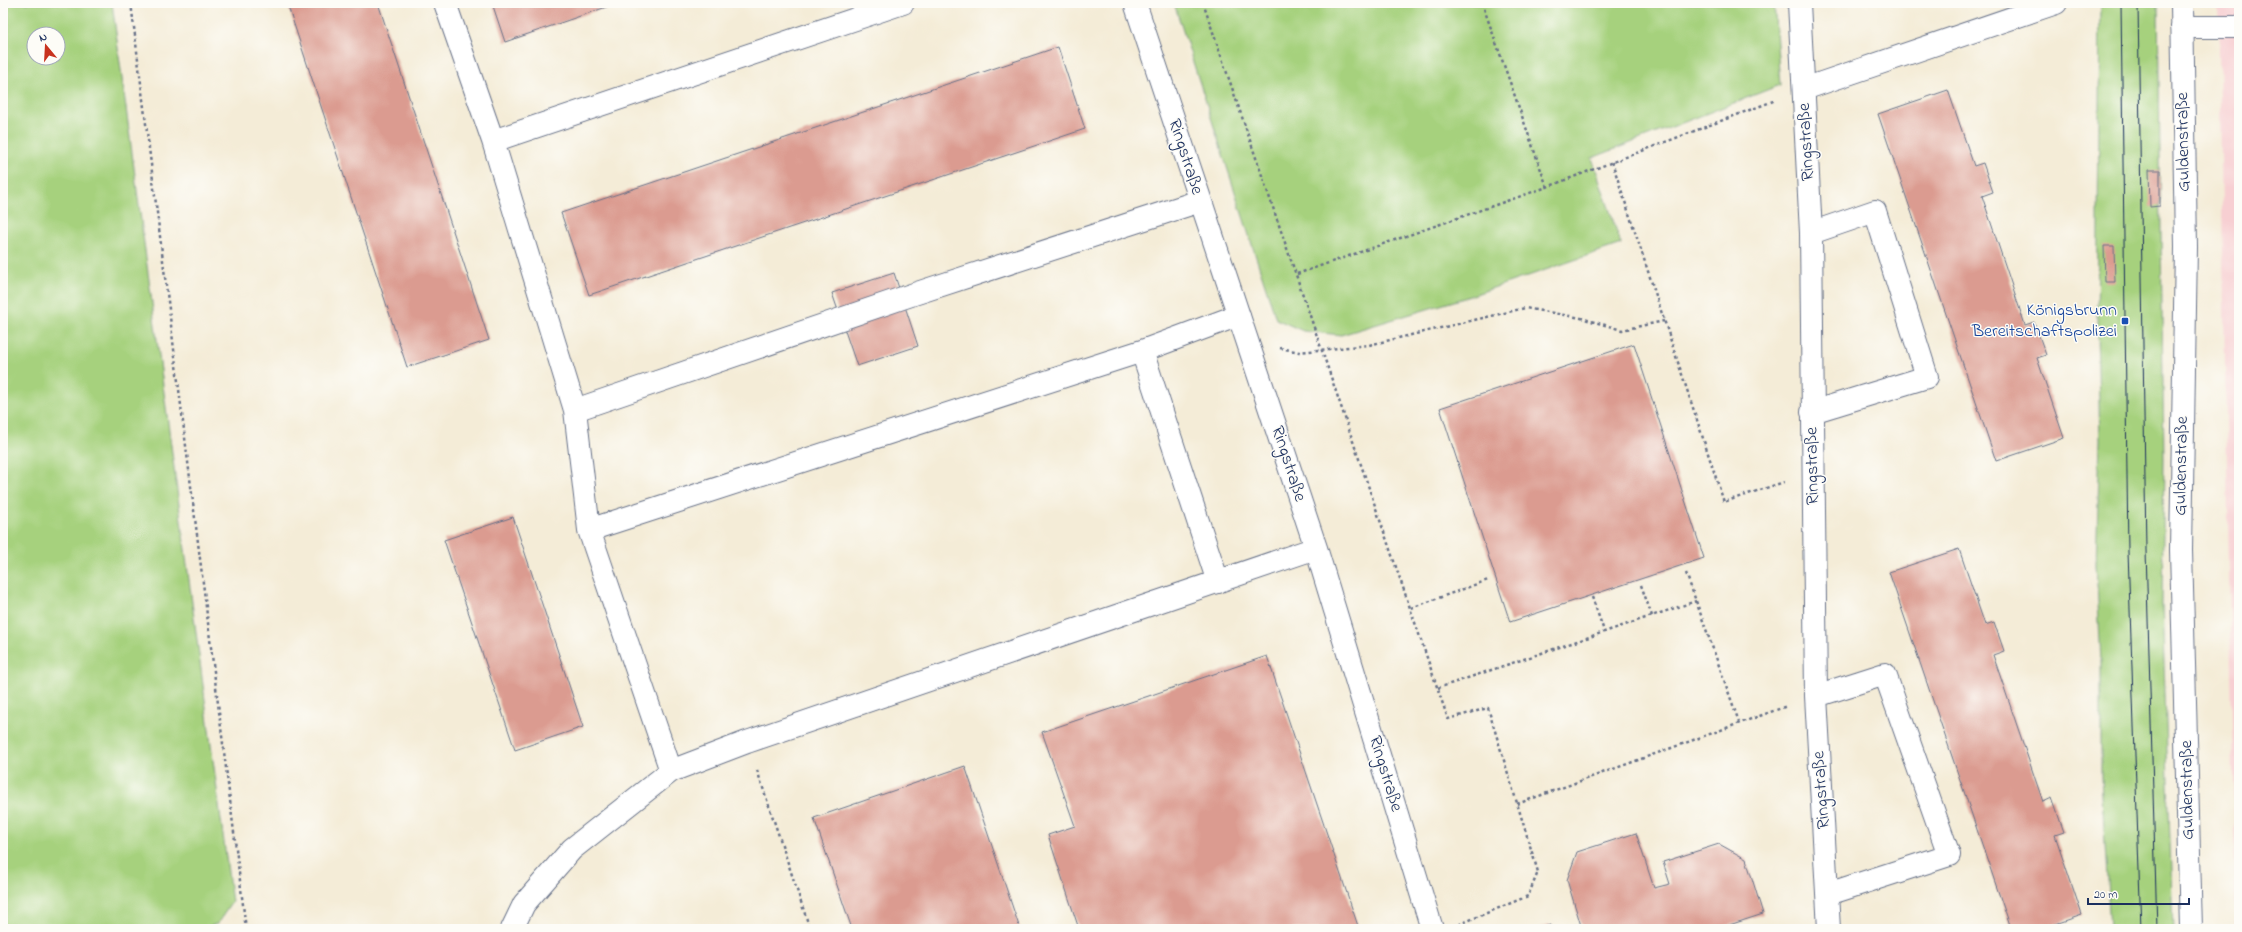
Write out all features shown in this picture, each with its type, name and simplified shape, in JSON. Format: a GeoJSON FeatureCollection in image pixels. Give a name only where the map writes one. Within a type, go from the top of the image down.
{"type":"FeatureCollection","features":[{"type":"Feature","properties":{"kind":"street"},"geometry":{"type":"LineString","coordinates":[[445,3],[493,141],[575,410],[589,530],[671,770]]}},
{"type":"Feature","properties":{"kind":"street"},"geometry":{"type":"LineString","coordinates":[[493,141],[903,3]]}},
{"type":"Feature","properties":{"kind":"street","name":"Ringstraße"},"geometry":{"type":"LineString","coordinates":[[1135,3],[1316,548],[1432,929]]}},
{"type":"Feature","properties":{"kind":"street","name":"Ringstraße"},"geometry":{"type":"LineString","coordinates":[[1799,3],[1811,233],[1816,696],[1829,929]]}},
{"type":"Feature","properties":{"kind":"street"},"geometry":{"type":"LineString","coordinates":[[1804,89],[2056,3]]}},
{"type":"Feature","properties":{"kind":"street","name":"Guldenstraße"},"geometry":{"type":"LineString","coordinates":[[2182,3],[2186,247],[2181,550],[2191,929]]}},
{"type":"Feature","properties":{"kind":"street"},"geometry":{"type":"LineString","coordinates":[[2182,27],[2239,27]]}},
{"type":"Feature","properties":{"kind":"street"},"geometry":{"type":"LineString","coordinates":[[575,410],[906,297],[1200,201]]}},
{"type":"Feature","properties":{"kind":"street"},"geometry":{"type":"LineString","coordinates":[[1811,233],[1875,211],[1927,377],[1812,412]]}},
{"type":"Feature","properties":{"kind":"street"},"geometry":{"type":"LineString","coordinates":[[589,530],[1142,351],[1239,315]]}},
{"type":"Feature","properties":{"kind":"street"},"geometry":{"type":"LineString","coordinates":[[1142,351],[1218,582]]}},
{"type":"Feature","properties":{"kind":"street"},"geometry":{"type":"LineString","coordinates":[[512,929],[524,904],[572,849],[671,770],[747,742],[1316,548]]}},
{"type":"Feature","properties":{"kind":"street"},"geometry":{"type":"LineString","coordinates":[[1816,696],[1885,674],[1949,856],[1828,894]]}},
{"type":"Feature","properties":{"kind":"path"},"geometry":{"type":"LineString","coordinates":[[131,3],[246,929]]}},
{"type":"Feature","properties":{"kind":"path"},"geometry":{"type":"LineString","coordinates":[[1203,3],[1297,274],[1448,719],[1488,708],[1538,872],[1528,896],[1456,926]]}},
{"type":"Feature","properties":{"kind":"path"},"geometry":{"type":"LineString","coordinates":[[1482,3],[1546,187]]}},
{"type":"Feature","properties":{"kind":"path"},"geometry":{"type":"LineString","coordinates":[[1297,274],[1546,187],[1804,89]]}},
{"type":"Feature","properties":{"kind":"path"},"geometry":{"type":"LineString","coordinates":[[1612,162],[1724,502],[1813,473]]}},
{"type":"Feature","properties":{"kind":"path"},"geometry":{"type":"LineString","coordinates":[[1279,348],[1299,352],[1369,345],[1525,308],[1581,318],[1622,330],[1664,321]]}},
{"type":"Feature","properties":{"kind":"path"},"geometry":{"type":"LineString","coordinates":[[1686,573],[1739,722]]}},
{"type":"Feature","properties":{"kind":"path"},"geometry":{"type":"LineString","coordinates":[[1411,608],[1488,580]]}},
{"type":"Feature","properties":{"kind":"path"},"geometry":{"type":"LineString","coordinates":[[1641,585],[1652,616]]}},
{"type":"Feature","properties":{"kind":"path"},"geometry":{"type":"LineString","coordinates":[[1592,597],[1604,631]]}},
{"type":"Feature","properties":{"kind":"path"},"geometry":{"type":"LineString","coordinates":[[1438,688],[1696,601]]}},
{"type":"Feature","properties":{"kind":"path"},"geometry":{"type":"LineString","coordinates":[[1517,804],[1739,722],[1816,696]]}},
{"type":"Feature","properties":{"kind":"path"},"geometry":{"type":"LineString","coordinates":[[747,742],[810,929]]}},
{"type":"Feature","properties":{"kind":"shaded area"},"geometry":{"type":"Polygon","coordinates":[[[2218,3],[2239,3],[2239,929],[2236,929],[2218,3]]]}},
{"type":"Feature","properties":{"kind":"green space"},"geometry":{"type":"Polygon","coordinates":[[[3,3],[112,3],[232,902],[217,924],[199,929],[3,929],[3,3]]]}},
{"type":"Feature","properties":{"kind":"green space"},"geometry":{"type":"Polygon","coordinates":[[[1174,3],[1774,3],[1780,85],[1592,158],[1621,244],[1464,298],[1341,335],[1303,331],[1276,319],[1174,3]]]}},
{"type":"Feature","properties":{"kind":"green space"},"geometry":{"type":"Polygon","coordinates":[[[2100,3],[2158,3],[2164,460],[2162,603],[2173,929],[2110,929],[2101,778],[2101,662],[2096,564],[2100,440],[2097,334],[2100,3]]]}},
{"type":"Feature","properties":{"kind":"building"},"geometry":{"type":"Polygon","coordinates":[[[287,3],[378,3],[489,340],[407,367],[287,3]]]}},
{"type":"Feature","properties":{"kind":"building"},"geometry":{"type":"Polygon","coordinates":[[[492,3],[618,3],[505,42],[492,3]]]}},
{"type":"Feature","properties":{"kind":"building"},"geometry":{"type":"Polygon","coordinates":[[[1058,47],[1085,129],[589,295],[561,213],[1058,47]]]}},
{"type":"Feature","properties":{"kind":"building"},"geometry":{"type":"Polygon","coordinates":[[[1948,90],[1974,166],[1983,163],[1993,192],[1982,196],[2025,325],[2034,322],[2046,355],[2037,358],[2064,438],[1996,461],[1878,114],[1948,90]]]}},
{"type":"Feature","properties":{"kind":"building"},"geometry":{"type":"Polygon","coordinates":[[[2149,170],[2160,170],[2160,206],[2150,207],[2149,170]]]}},
{"type":"Feature","properties":{"kind":"building"},"geometry":{"type":"Polygon","coordinates":[[[2104,246],[2114,246],[2115,282],[2105,282],[2104,246]]]}},
{"type":"Feature","properties":{"kind":"building"},"geometry":{"type":"Polygon","coordinates":[[[894,273],[918,346],[857,366],[832,293],[894,273]]]}},
{"type":"Feature","properties":{"kind":"building"},"geometry":{"type":"Polygon","coordinates":[[[1634,344],[1704,558],[1510,622],[1440,408],[1634,344]]]}},
{"type":"Feature","properties":{"kind":"building"},"geometry":{"type":"Polygon","coordinates":[[[513,517],[583,727],[515,750],[444,540],[513,517]]]}},
{"type":"Feature","properties":{"kind":"building"},"geometry":{"type":"Polygon","coordinates":[[[1959,549],[1985,625],[1994,622],[2004,651],[1993,655],[2043,802],[2052,798],[2064,832],[2055,835],[2082,915],[2041,929],[2011,929],[1889,572],[1959,549]]]}},
{"type":"Feature","properties":{"kind":"building"},"geometry":{"type":"Polygon","coordinates":[[[1267,656],[1359,929],[1079,929],[1048,835],[1075,826],[1042,732],[1267,656]]]}},
{"type":"Feature","properties":{"kind":"building"},"geometry":{"type":"Polygon","coordinates":[[[965,766],[1020,929],[852,929],[814,818],[965,766]]]}},
{"type":"Feature","properties":{"kind":"building"},"geometry":{"type":"Polygon","coordinates":[[[1636,833],[1654,888],[1670,884],[1663,862],[1719,844],[1746,859],[1763,914],[1717,929],[1582,929],[1567,880],[1577,852],[1636,833]]]}},
{"type":"Feature","properties":{"kind":"building"},"geometry":{"type":"Polygon","coordinates":[[[1550,925],[1551,929],[1538,929],[1550,925]]]}},
{"type":"Feature","properties":{"kind":"tram line"},"geometry":{"type":"LineString","coordinates":[[2121,3],[2128,552],[2141,929]]}},
{"type":"Feature","properties":{"kind":"tram line"},"geometry":{"type":"LineString","coordinates":[[2138,3],[2146,550],[2157,929]]}},
{"type":"Feature","properties":{"kind":"place","name":"Königsbrunn Bereitschaftspolizei"},"geometry":{"type":"Point","coordinates":[2125,321]}}]}
